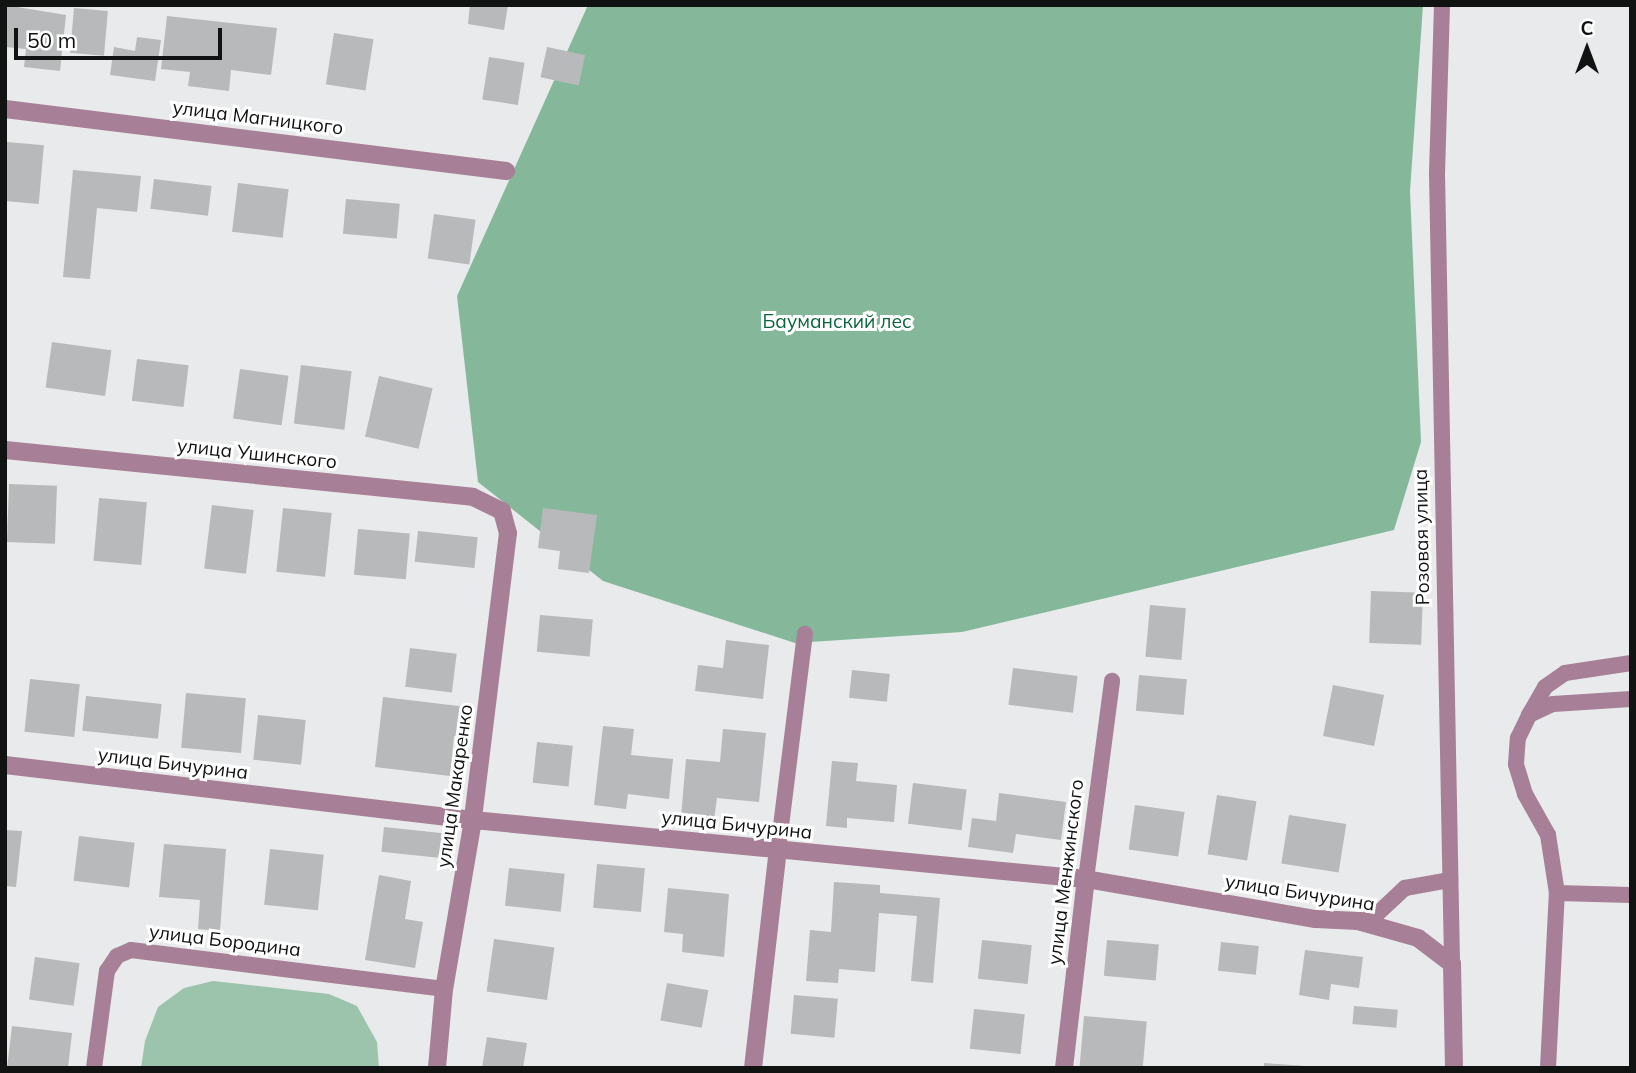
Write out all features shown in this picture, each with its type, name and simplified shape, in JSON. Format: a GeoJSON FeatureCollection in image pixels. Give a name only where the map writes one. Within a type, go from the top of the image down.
{"type":"FeatureCollection","features":[{"type":"Feature","properties":{"kind":"street","name":"улица Магницкого"},"geometry":{"type":"LineString","coordinates":[[5,109],[506,171]]}},
{"type":"Feature","properties":{"kind":"street","name":"улица Ушинского"},"geometry":{"type":"LineString","coordinates":[[5,450],[473,497],[502,511]]}},
{"type":"Feature","properties":{"kind":"street","name":"улица Макаренко"},"geometry":{"type":"LineString","coordinates":[[437,1068],[444,989],[473,820],[508,533],[502,511]]}},
{"type":"Feature","properties":{"kind":"street","name":"улица Бичурина"},"geometry":{"type":"LineString","coordinates":[[5,765],[473,820],[1086,879],[1316,919],[1358,921],[1418,938],[1452,964]]}},
{"type":"Feature","properties":{"kind":"street"},"geometry":{"type":"LineString","coordinates":[[753,1068],[778,850]]}},
{"type":"Feature","properties":{"kind":"street","name":"улица Менжинского"},"geometry":{"type":"LineString","coordinates":[[1065,1068],[1086,879]]}},
{"type":"Feature","properties":{"kind":"street","name":"Розовая улица"},"geometry":{"type":"LineString","coordinates":[[1452,964],[1454,1068]]}},
{"type":"Feature","properties":{"kind":"lane","name":"Розовая улица"},"geometry":{"type":"LineString","coordinates":[[1442,5],[1437,173],[1452,964]]}},
{"type":"Feature","properties":{"kind":"lane"},"geometry":{"type":"LineString","coordinates":[[778,850],[805,634]]}},
{"type":"Feature","properties":{"kind":"lane"},"geometry":{"type":"LineString","coordinates":[[1548,1068],[1557,892],[1548,835],[1525,794],[1516,764],[1518,738],[1545,687],[1565,673],[1631,663]]}},
{"type":"Feature","properties":{"kind":"lane","name":"улица Менжинского"},"geometry":{"type":"LineString","coordinates":[[1086,879],[1112,681]]}},
{"type":"Feature","properties":{"kind":"lane"},"geometry":{"type":"LineString","coordinates":[[1529,715],[1553,704],[1631,699]]}},
{"type":"Feature","properties":{"kind":"lane"},"geometry":{"type":"LineString","coordinates":[[1358,921],[1376,915],[1405,888],[1450,880]]}},
{"type":"Feature","properties":{"kind":"lane"},"geometry":{"type":"LineString","coordinates":[[1557,892],[1631,895]]}},
{"type":"Feature","properties":{"kind":"lane","name":"улица Бородина"},"geometry":{"type":"LineString","coordinates":[[94,1068],[107,971],[117,956],[131,950],[444,989]]}},
{"type":"Feature","properties":{"kind":"green space","name":"Бауманский лес"},"geometry":{"type":"Polygon","coordinates":[[[588,5],[1423,5],[1410,191],[1421,442],[1394,530],[962,632],[795,643],[603,581],[478,482],[457,296],[588,5]]]}},
{"type":"Feature","properties":{"kind":"green space"},"geometry":{"type":"Polygon","coordinates":[[[213,981],[329,994],[357,1006],[377,1042],[379,1068],[141,1068],[145,1041],[158,1007],[184,988],[213,981]]]}},
{"type":"Feature","properties":{"kind":"building"},"geometry":{"type":"Polygon","coordinates":[[[5,5],[66,15],[60,71],[24,67],[26,49],[5,47],[5,5]]]}},
{"type":"Feature","properties":{"kind":"building"},"geometry":{"type":"Polygon","coordinates":[[[470,5],[508,5],[504,30],[468,24],[470,5]]]}},
{"type":"Feature","properties":{"kind":"building"},"geometry":{"type":"Polygon","coordinates":[[[74,8],[108,11],[104,56],[70,53],[74,8]]]}},
{"type":"Feature","properties":{"kind":"building"},"geometry":{"type":"Polygon","coordinates":[[[167,16],[277,28],[271,75],[231,70],[229,91],[188,86],[190,72],[161,69],[167,16]]]}},
{"type":"Feature","properties":{"kind":"building"},"geometry":{"type":"Polygon","coordinates":[[[334,33],[374,39],[365,91],[326,84],[334,33]]]}},
{"type":"Feature","properties":{"kind":"building"},"geometry":{"type":"Polygon","coordinates":[[[137,37],[161,40],[155,81],[110,75],[114,47],[135,51],[137,37]]]}},
{"type":"Feature","properties":{"kind":"building"},"geometry":{"type":"Polygon","coordinates":[[[547,47],[585,55],[579,85],[541,77],[547,47]]]}},
{"type":"Feature","properties":{"kind":"building"},"geometry":{"type":"Polygon","coordinates":[[[489,57],[525,63],[518,105],[482,99],[489,57]]]}},
{"type":"Feature","properties":{"kind":"building"},"geometry":{"type":"Polygon","coordinates":[[[7,142],[44,145],[39,204],[5,201],[7,142]]]}},
{"type":"Feature","properties":{"kind":"building"},"geometry":{"type":"Polygon","coordinates":[[[73,170],[141,176],[137,212],[97,208],[90,279],[63,277],[73,170]]]}},
{"type":"Feature","properties":{"kind":"building"},"geometry":{"type":"Polygon","coordinates":[[[154,179],[212,186],[208,216],[150,209],[154,179]]]}},
{"type":"Feature","properties":{"kind":"building"},"geometry":{"type":"Polygon","coordinates":[[[238,183],[289,189],[283,238],[232,232],[238,183]]]}},
{"type":"Feature","properties":{"kind":"building"},"geometry":{"type":"Polygon","coordinates":[[[346,199],[400,204],[397,239],[343,234],[346,199]]]}},
{"type":"Feature","properties":{"kind":"building"},"geometry":{"type":"Polygon","coordinates":[[[434,214],[476,220],[469,264],[428,259],[434,214]]]}},
{"type":"Feature","properties":{"kind":"building"},"geometry":{"type":"Polygon","coordinates":[[[52,342],[111,350],[105,396],[46,388],[52,342]]]}},
{"type":"Feature","properties":{"kind":"building"},"geometry":{"type":"Polygon","coordinates":[[[137,359],[189,365],[183,407],[132,401],[137,359]]]}},
{"type":"Feature","properties":{"kind":"building"},"geometry":{"type":"Polygon","coordinates":[[[301,365],[352,371],[344,430],[294,424],[301,365]]]}},
{"type":"Feature","properties":{"kind":"building"},"geometry":{"type":"Polygon","coordinates":[[[240,369],[289,376],[282,425],[233,419],[240,369]]]}},
{"type":"Feature","properties":{"kind":"building"},"geometry":{"type":"Polygon","coordinates":[[[379,376],[433,388],[419,449],[365,436],[379,376]]]}},
{"type":"Feature","properties":{"kind":"building"},"geometry":{"type":"Polygon","coordinates":[[[9,484],[57,486],[55,544],[7,542],[9,484]]]}},
{"type":"Feature","properties":{"kind":"building"},"geometry":{"type":"Polygon","coordinates":[[[99,498],[147,502],[141,565],[94,561],[99,498]]]}},
{"type":"Feature","properties":{"kind":"building"},"geometry":{"type":"Polygon","coordinates":[[[212,505],[254,510],[246,574],[204,569],[212,505]]]}},
{"type":"Feature","properties":{"kind":"building"},"geometry":{"type":"Polygon","coordinates":[[[283,508],[332,513],[325,577],[276,572],[283,508]]]}},
{"type":"Feature","properties":{"kind":"building"},"geometry":{"type":"Polygon","coordinates":[[[543,508],[597,515],[589,573],[558,569],[560,551],[538,548],[543,508]]]}},
{"type":"Feature","properties":{"kind":"building"},"geometry":{"type":"Polygon","coordinates":[[[358,529],[410,534],[406,579],[354,575],[358,529]]]}},
{"type":"Feature","properties":{"kind":"building"},"geometry":{"type":"Polygon","coordinates":[[[418,531],[478,537],[474,568],[415,562],[418,531]]]}},
{"type":"Feature","properties":{"kind":"building"},"geometry":{"type":"Polygon","coordinates":[[[1371,591],[1423,593],[1421,645],[1369,643],[1371,591]]]}},
{"type":"Feature","properties":{"kind":"building"},"geometry":{"type":"Polygon","coordinates":[[[1150,605],[1186,608],[1181,660],[1145,657],[1150,605]]]}},
{"type":"Feature","properties":{"kind":"building"},"geometry":{"type":"Polygon","coordinates":[[[540,615],[593,620],[590,656],[537,652],[540,615]]]}},
{"type":"Feature","properties":{"kind":"building"},"geometry":{"type":"Polygon","coordinates":[[[726,640],[769,645],[763,699],[695,691],[698,665],[723,668],[726,640]]]}},
{"type":"Feature","properties":{"kind":"building"},"geometry":{"type":"Polygon","coordinates":[[[410,648],[457,654],[452,692],[405,687],[410,648]]]}},
{"type":"Feature","properties":{"kind":"building"},"geometry":{"type":"Polygon","coordinates":[[[1013,668],[1078,676],[1073,713],[1008,705],[1013,668]]]}},
{"type":"Feature","properties":{"kind":"building"},"geometry":{"type":"Polygon","coordinates":[[[852,670],[890,674],[887,702],[849,698],[852,670]]]}},
{"type":"Feature","properties":{"kind":"building"},"geometry":{"type":"Polygon","coordinates":[[[1139,675],[1187,679],[1184,715],[1136,711],[1139,675]]]}},
{"type":"Feature","properties":{"kind":"building"},"geometry":{"type":"Polygon","coordinates":[[[30,679],[80,684],[74,737],[24,732],[30,679]]]}},
{"type":"Feature","properties":{"kind":"building"},"geometry":{"type":"Polygon","coordinates":[[[1333,685],[1384,695],[1374,746],[1323,736],[1333,685]]]}},
{"type":"Feature","properties":{"kind":"building"},"geometry":{"type":"Polygon","coordinates":[[[186,693],[246,698],[241,753],[181,748],[186,693]]]}},
{"type":"Feature","properties":{"kind":"building"},"geometry":{"type":"Polygon","coordinates":[[[86,696],[162,704],[158,739],[82,731],[86,696]]]}},
{"type":"Feature","properties":{"kind":"building"},"geometry":{"type":"Polygon","coordinates":[[[383,697],[467,707],[464,737],[454,736],[450,776],[375,767],[383,697]]]}},
{"type":"Feature","properties":{"kind":"building"},"geometry":{"type":"Polygon","coordinates":[[[258,715],[306,720],[301,765],[253,760],[258,715]]]}},
{"type":"Feature","properties":{"kind":"building"},"geometry":{"type":"Polygon","coordinates":[[[603,726],[634,729],[631,755],[673,759],[669,799],[628,794],[626,809],[594,805],[603,726]]]}},
{"type":"Feature","properties":{"kind":"building"},"geometry":{"type":"Polygon","coordinates":[[[723,729],[766,733],[759,802],[717,798],[714,820],[681,817],[686,759],[720,762],[723,729]]]}},
{"type":"Feature","properties":{"kind":"building"},"geometry":{"type":"Polygon","coordinates":[[[537,742],[573,746],[569,787],[533,783],[537,742]]]}},
{"type":"Feature","properties":{"kind":"building"},"geometry":{"type":"Polygon","coordinates":[[[832,761],[858,763],[856,781],[897,785],[894,822],[847,818],[847,828],[826,826],[832,761]]]}},
{"type":"Feature","properties":{"kind":"building"},"geometry":{"type":"Polygon","coordinates":[[[913,783],[967,790],[962,830],[908,824],[913,783]]]}},
{"type":"Feature","properties":{"kind":"building"},"geometry":{"type":"Polygon","coordinates":[[[999,793],[1066,802],[1061,840],[1016,834],[1013,853],[968,847],[972,818],[996,821],[999,793]]]}},
{"type":"Feature","properties":{"kind":"building"},"geometry":{"type":"Polygon","coordinates":[[[1217,795],[1257,801],[1247,861],[1208,854],[1217,795]]]}},
{"type":"Feature","properties":{"kind":"building"},"geometry":{"type":"Polygon","coordinates":[[[1135,805],[1185,812],[1178,857],[1129,850],[1135,805]]]}},
{"type":"Feature","properties":{"kind":"building"},"geometry":{"type":"Polygon","coordinates":[[[1289,815],[1346,824],[1339,872],[1281,863],[1289,815]]]}},
{"type":"Feature","properties":{"kind":"building"},"geometry":{"type":"Polygon","coordinates":[[[384,827],[446,833],[443,858],[381,852],[384,827]]]}},
{"type":"Feature","properties":{"kind":"building"},"geometry":{"type":"Polygon","coordinates":[[[5,830],[22,831],[16,887],[5,886],[5,830]]]}},
{"type":"Feature","properties":{"kind":"building"},"geometry":{"type":"Polygon","coordinates":[[[79,836],[135,843],[129,887],[74,881],[79,836]]]}},
{"type":"Feature","properties":{"kind":"building"},"geometry":{"type":"Polygon","coordinates":[[[164,844],[226,849],[220,931],[198,929],[200,900],[159,897],[164,844]]]}},
{"type":"Feature","properties":{"kind":"building"},"geometry":{"type":"Polygon","coordinates":[[[270,849],[324,855],[318,910],[264,905],[270,849]]]}},
{"type":"Feature","properties":{"kind":"building"},"geometry":{"type":"Polygon","coordinates":[[[597,864],[645,868],[641,912],[593,908],[597,864]]]}},
{"type":"Feature","properties":{"kind":"building"},"geometry":{"type":"Polygon","coordinates":[[[509,868],[565,874],[561,912],[505,906],[509,868]]]}},
{"type":"Feature","properties":{"kind":"building"},"geometry":{"type":"Polygon","coordinates":[[[379,875],[411,881],[405,919],[423,922],[415,968],[365,960],[379,875]]]}},
{"type":"Feature","properties":{"kind":"building"},"geometry":{"type":"Polygon","coordinates":[[[834,882],[880,885],[880,893],[940,898],[933,983],[911,981],[917,916],[879,913],[875,972],[839,969],[838,983],[806,981],[810,930],[831,932],[834,882]]]}},
{"type":"Feature","properties":{"kind":"building"},"geometry":{"type":"Polygon","coordinates":[[[668,888],[729,894],[724,957],[682,952],[683,934],[664,932],[668,888]]]}},
{"type":"Feature","properties":{"kind":"building"},"geometry":{"type":"Polygon","coordinates":[[[494,939],[554,947],[547,1000],[487,991],[494,939]]]}},
{"type":"Feature","properties":{"kind":"building"},"geometry":{"type":"Polygon","coordinates":[[[982,940],[1032,945],[1028,984],[978,979],[982,940]]]}},
{"type":"Feature","properties":{"kind":"building"},"geometry":{"type":"Polygon","coordinates":[[[1107,940],[1159,945],[1156,980],[1104,976],[1107,940]]]}},
{"type":"Feature","properties":{"kind":"building"},"geometry":{"type":"Polygon","coordinates":[[[1221,942],[1259,946],[1256,975],[1218,971],[1221,942]]]}},
{"type":"Feature","properties":{"kind":"building"},"geometry":{"type":"Polygon","coordinates":[[[1305,950],[1363,957],[1359,988],[1331,984],[1329,1000],[1299,995],[1305,950]]]}},
{"type":"Feature","properties":{"kind":"building"},"geometry":{"type":"Polygon","coordinates":[[[35,957],[80,963],[74,1006],[29,1000],[35,957]]]}},
{"type":"Feature","properties":{"kind":"building"},"geometry":{"type":"Polygon","coordinates":[[[667,983],[708,990],[702,1028],[660,1020],[667,983]]]}},
{"type":"Feature","properties":{"kind":"building"},"geometry":{"type":"Polygon","coordinates":[[[794,995],[838,999],[834,1038],[791,1034],[794,995]]]}},
{"type":"Feature","properties":{"kind":"building"},"geometry":{"type":"Polygon","coordinates":[[[1354,1006],[1398,1010],[1396,1028],[1352,1024],[1354,1006]]]}},
{"type":"Feature","properties":{"kind":"building"},"geometry":{"type":"Polygon","coordinates":[[[974,1009],[1025,1014],[1021,1054],[970,1049],[974,1009]]]}},
{"type":"Feature","properties":{"kind":"building"},"geometry":{"type":"Polygon","coordinates":[[[1084,1016],[1147,1021],[1143,1068],[1079,1068],[1084,1016]]]}},
{"type":"Feature","properties":{"kind":"building"},"geometry":{"type":"Polygon","coordinates":[[[12,1026],[72,1033],[68,1068],[7,1068],[12,1026]]]}},
{"type":"Feature","properties":{"kind":"building"},"geometry":{"type":"Polygon","coordinates":[[[487,1037],[527,1043],[523,1068],[482,1068],[487,1037]]]}},
{"type":"Feature","properties":{"kind":"building"},"geometry":{"type":"Polygon","coordinates":[[[1264,1063],[1306,1066],[1306,1068],[1264,1068],[1264,1063]]]}}]}
